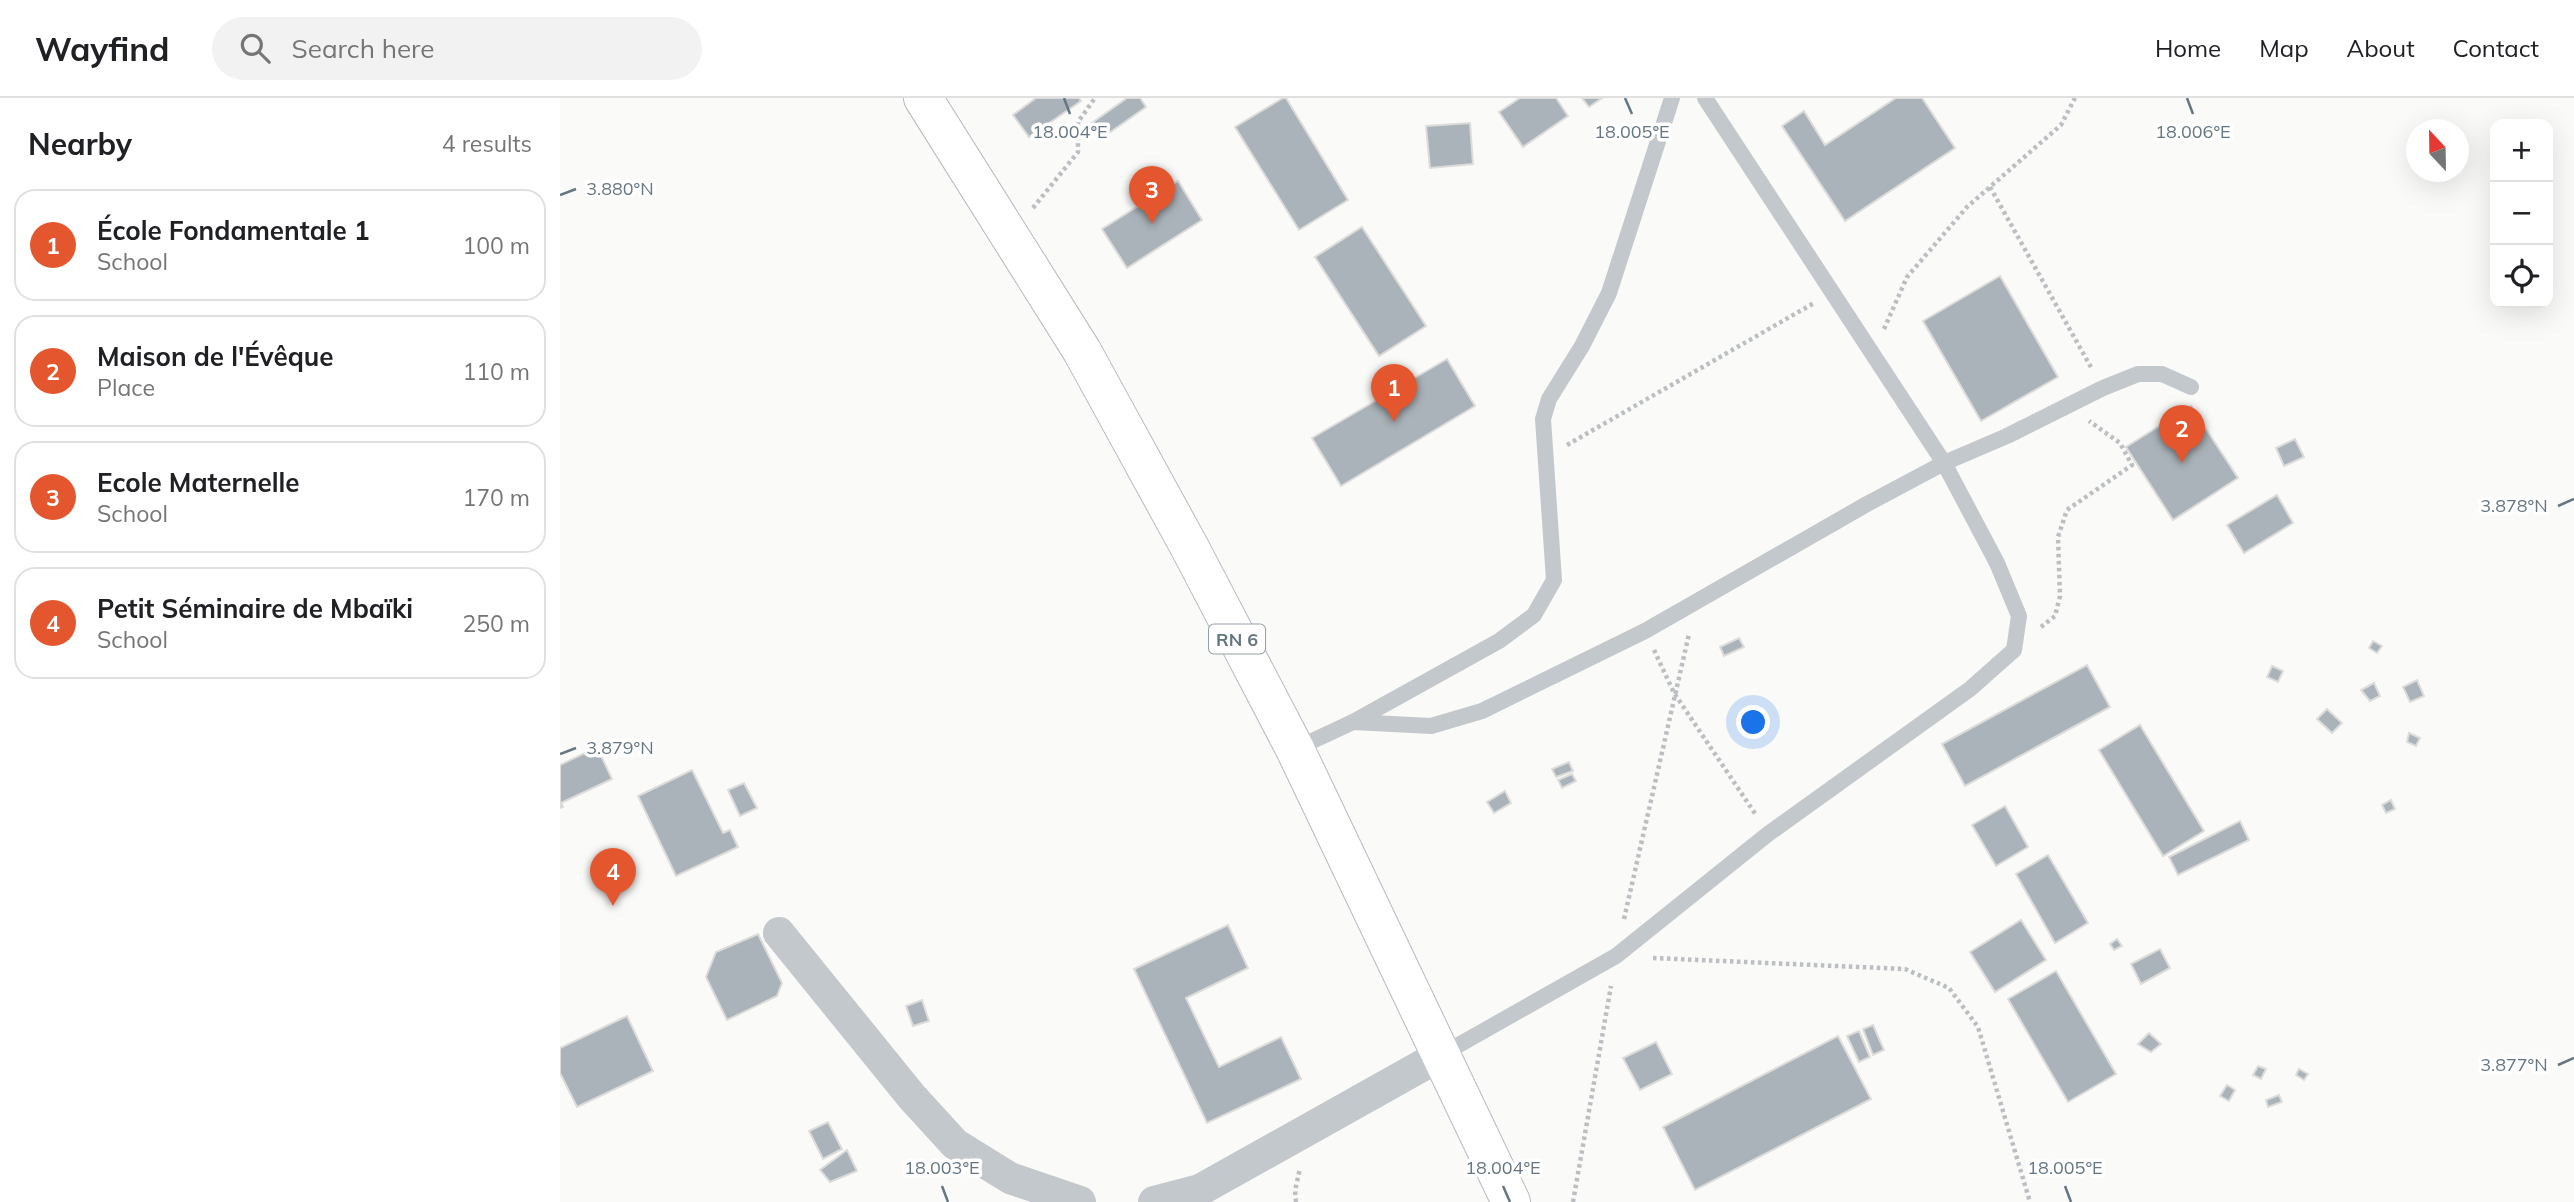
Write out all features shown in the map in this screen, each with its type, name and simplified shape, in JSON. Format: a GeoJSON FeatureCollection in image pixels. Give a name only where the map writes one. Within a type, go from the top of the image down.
{"type":"FeatureCollection","features":[{"type":"Feature","properties":{"kind":"main road","name":"RN 6"},"geometry":{"type":"LineString","coordinates":[[923,98],[1082,351],[1295,749],[1511,1202]]}},
{"type":"Feature","properties":{"kind":"street"},"geometry":{"type":"LineString","coordinates":[[779,933],[912,1097],[955,1144],[1010,1178],[1080,1202]]}},
{"type":"Feature","properties":{"kind":"street"},"geometry":{"type":"LineString","coordinates":[[1154,1202],[1199,1190],[1441,1055]]}},
{"type":"Feature","properties":{"kind":"lane"},"geometry":{"type":"LineString","coordinates":[[1295,749],[1353,722],[1499,641],[1534,615],[1554,580],[1545,458],[1544,419],[1549,399],[1582,346],[1609,293],[1672,98]]}},
{"type":"Feature","properties":{"kind":"lane"},"geometry":{"type":"LineString","coordinates":[[1441,1055],[1616,956],[1768,834],[1970,689],[2014,650],[2019,616],[1997,563],[1944,463],[1705,98]]}},
{"type":"Feature","properties":{"kind":"lane"},"geometry":{"type":"LineString","coordinates":[[1353,722],[1431,726],[1482,711],[1645,631],[1867,503],[1944,463],[2007,436],[2103,388],[2138,374],[2162,374],[2191,387]]}},
{"type":"Feature","properties":{"kind":"path"},"geometry":{"type":"LineString","coordinates":[[1011,237],[1077,152],[1078,122],[1095,98]]}},
{"type":"Feature","properties":{"kind":"path"},"geometry":{"type":"LineString","coordinates":[[1872,356],[1908,277],[1967,207],[2061,125],[2075,98]]}},
{"type":"Feature","properties":{"kind":"path"},"geometry":{"type":"LineString","coordinates":[[1990,187],[2103,388]]}},
{"type":"Feature","properties":{"kind":"path"},"geometry":{"type":"LineString","coordinates":[[1545,458],[1832,293]]}},
{"type":"Feature","properties":{"kind":"path"},"geometry":{"type":"LineString","coordinates":[[2014,650],[2055,616],[2060,596],[2057,537],[2067,510],[2132,465],[2120,443],[2067,406]]}},
{"type":"Feature","properties":{"kind":"path"},"geometry":{"type":"LineString","coordinates":[[1573,1202],[1616,956],[1674,693],[1698,600]]}},
{"type":"Feature","properties":{"kind":"path"},"geometry":{"type":"LineString","coordinates":[[1645,631],[1674,693],[1768,834]]}},
{"type":"Feature","properties":{"kind":"path"},"geometry":{"type":"LineString","coordinates":[[1616,956],[1905,969],[1949,988],[1978,1027],[2030,1202]]}},
{"type":"Feature","properties":{"kind":"building"},"geometry":{"type":"Polygon","coordinates":[[[1036,98],[1079,98],[1081,101],[1029,137],[1013,115],[1036,98]]]}},
{"type":"Feature","properties":{"kind":"building"},"geometry":{"type":"Polygon","coordinates":[[[1127,98],[1140,98],[1146,107],[1099,140],[1089,125],[1127,98]]]}},
{"type":"Feature","properties":{"kind":"building"},"geometry":{"type":"Polygon","coordinates":[[[1286,98],[1348,200],[1299,230],[1235,127],[1286,98]]]}},
{"type":"Feature","properties":{"kind":"building"},"geometry":{"type":"Polygon","coordinates":[[[1520,98],[1556,98],[1568,116],[1523,147],[1499,112],[1520,98]]]}},
{"type":"Feature","properties":{"kind":"building"},"geometry":{"type":"Polygon","coordinates":[[[1582,98],[1602,98],[1589,107],[1582,98]]]}},
{"type":"Feature","properties":{"kind":"building"},"geometry":{"type":"Polygon","coordinates":[[[1896,98],[1922,98],[1955,148],[1845,221],[1782,126],[1804,111],[1825,145],[1896,98]]]}},
{"type":"Feature","properties":{"kind":"building"},"geometry":{"type":"Polygon","coordinates":[[[1470,123],[1473,164],[1430,168],[1426,126],[1470,123]]]}},
{"type":"Feature","properties":{"kind":"building"},"geometry":{"type":"Polygon","coordinates":[[[1178,181],[1202,220],[1127,268],[1102,229],[1178,181]]]}},
{"type":"Feature","properties":{"kind":"building"},"geometry":{"type":"Polygon","coordinates":[[[1362,227],[1426,326],[1379,356],[1315,257],[1362,227]]]}},
{"type":"Feature","properties":{"kind":"building"},"geometry":{"type":"Polygon","coordinates":[[[2000,276],[2058,377],[1981,421],[1923,321],[2000,276]]]}},
{"type":"Feature","properties":{"kind":"building"},"geometry":{"type":"Polygon","coordinates":[[[1447,359],[1475,406],[1341,486],[1312,438],[1447,359]]]}},
{"type":"Feature","properties":{"kind":"building"},"geometry":{"type":"Polygon","coordinates":[[[2191,406],[2238,478],[2173,520],[2126,447],[2191,406]]]}},
{"type":"Feature","properties":{"kind":"building"},"geometry":{"type":"Polygon","coordinates":[[[2295,439],[2304,457],[2284,466],[2276,448],[2295,439]]]}},
{"type":"Feature","properties":{"kind":"building"},"geometry":{"type":"Polygon","coordinates":[[[2277,495],[2293,523],[2244,553],[2227,525],[2277,495]]]}},
{"type":"Feature","properties":{"kind":"building"},"geometry":{"type":"Polygon","coordinates":[[[1739,638],[1744,647],[1724,656],[1720,647],[1739,638]]]}},
{"type":"Feature","properties":{"kind":"building"},"geometry":{"type":"Polygon","coordinates":[[[2373,641],[2382,646],[2377,653],[2369,648],[2373,641]]]}},
{"type":"Feature","properties":{"kind":"building"},"geometry":{"type":"Polygon","coordinates":[[[2087,665],[2110,707],[1965,786],[1942,744],[2087,665]]]}},
{"type":"Feature","properties":{"kind":"building"},"geometry":{"type":"Polygon","coordinates":[[[2272,666],[2283,671],[2278,682],[2267,677],[2272,666]]]}},
{"type":"Feature","properties":{"kind":"building"},"geometry":{"type":"Polygon","coordinates":[[[2417,680],[2424,696],[2410,702],[2403,687],[2417,680]]]}},
{"type":"Feature","properties":{"kind":"building"},"geometry":{"type":"Polygon","coordinates":[[[2374,683],[2380,696],[2370,701],[2361,690],[2374,683]]]}},
{"type":"Feature","properties":{"kind":"building"},"geometry":{"type":"Polygon","coordinates":[[[2327,709],[2342,723],[2332,733],[2317,719],[2327,709]]]}},
{"type":"Feature","properties":{"kind":"building"},"geometry":{"type":"Polygon","coordinates":[[[2140,725],[2204,831],[2163,856],[2099,750],[2140,725]]]}},
{"type":"Feature","properties":{"kind":"building"},"geometry":{"type":"Polygon","coordinates":[[[2409,733],[2420,738],[2416,746],[2407,742],[2409,733]]]}},
{"type":"Feature","properties":{"kind":"building"},"geometry":{"type":"Polygon","coordinates":[[[597,747],[612,779],[561,803],[563,807],[560,808],[560,765],[597,747]]]}},
{"type":"Feature","properties":{"kind":"building"},"geometry":{"type":"Polygon","coordinates":[[[1569,762],[1573,771],[1556,777],[1552,769],[1569,762]]]}},
{"type":"Feature","properties":{"kind":"building"},"geometry":{"type":"Polygon","coordinates":[[[692,770],[723,833],[730,830],[738,847],[676,876],[638,796],[692,770]]]}},
{"type":"Feature","properties":{"kind":"building"},"geometry":{"type":"Polygon","coordinates":[[[1572,774],[1576,781],[1562,788],[1558,780],[1572,774]]]}},
{"type":"Feature","properties":{"kind":"building"},"geometry":{"type":"Polygon","coordinates":[[[744,783],[757,808],[740,816],[728,790],[744,783]]]}},
{"type":"Feature","properties":{"kind":"building"},"geometry":{"type":"Polygon","coordinates":[[[1505,791],[1511,803],[1494,813],[1487,802],[1505,791]]]}},
{"type":"Feature","properties":{"kind":"building"},"geometry":{"type":"Polygon","coordinates":[[[2391,800],[2395,809],[2386,813],[2382,805],[2391,800]]]}},
{"type":"Feature","properties":{"kind":"building"},"geometry":{"type":"Polygon","coordinates":[[[2005,806],[2028,847],[1996,866],[1972,825],[2005,806]]]}},
{"type":"Feature","properties":{"kind":"building"},"geometry":{"type":"Polygon","coordinates":[[[2240,821],[2249,840],[2178,875],[2169,857],[2240,821]]]}},
{"type":"Feature","properties":{"kind":"building"},"geometry":{"type":"Polygon","coordinates":[[[2048,855],[2088,923],[2055,943],[2016,874],[2048,855]]]}},
{"type":"Feature","properties":{"kind":"building"},"geometry":{"type":"Polygon","coordinates":[[[2021,920],[2046,960],[1995,992],[1970,952],[2021,920]]]}},
{"type":"Feature","properties":{"kind":"building"},"geometry":{"type":"Polygon","coordinates":[[[1228,925],[1248,968],[1186,998],[1219,1067],[1281,1037],[1301,1079],[1207,1123],[1134,969],[1228,925]]]}},
{"type":"Feature","properties":{"kind":"building"},"geometry":{"type":"Polygon","coordinates":[[[758,934],[782,983],[777,996],[727,1020],[706,977],[716,952],[758,934]]]}},
{"type":"Feature","properties":{"kind":"building"},"geometry":{"type":"Polygon","coordinates":[[[2117,939],[2122,946],[2114,950],[2110,944],[2117,939]]]}},
{"type":"Feature","properties":{"kind":"building"},"geometry":{"type":"Polygon","coordinates":[[[2160,949],[2170,968],[2141,984],[2131,964],[2160,949]]]}},
{"type":"Feature","properties":{"kind":"building"},"geometry":{"type":"Polygon","coordinates":[[[2056,971],[2116,1074],[2068,1102],[2008,999],[2056,971]]]}},
{"type":"Feature","properties":{"kind":"building"},"geometry":{"type":"Polygon","coordinates":[[[922,1000],[929,1021],[913,1026],[906,1006],[922,1000]]]}},
{"type":"Feature","properties":{"kind":"building"},"geometry":{"type":"Polygon","coordinates":[[[627,1016],[653,1071],[577,1107],[560,1073],[560,1048],[627,1016]]]}},
{"type":"Feature","properties":{"kind":"building"},"geometry":{"type":"Polygon","coordinates":[[[1873,1025],[1884,1050],[1873,1055],[1863,1029],[1873,1025]]]}},
{"type":"Feature","properties":{"kind":"building"},"geometry":{"type":"Polygon","coordinates":[[[1859,1031],[1870,1057],[1859,1062],[1847,1036],[1859,1031]]]}},
{"type":"Feature","properties":{"kind":"building"},"geometry":{"type":"Polygon","coordinates":[[[2149,1033],[2161,1044],[2151,1052],[2138,1044],[2149,1033]]]}},
{"type":"Feature","properties":{"kind":"building"},"geometry":{"type":"Polygon","coordinates":[[[1838,1036],[1871,1099],[1695,1190],[1663,1127],[1838,1036]]]}},
{"type":"Feature","properties":{"kind":"building"},"geometry":{"type":"Polygon","coordinates":[[[1656,1042],[1672,1074],[1640,1090],[1623,1058],[1656,1042]]]}},
{"type":"Feature","properties":{"kind":"building"},"geometry":{"type":"Polygon","coordinates":[[[2258,1066],[2266,1069],[2261,1079],[2253,1075],[2258,1066]]]}},
{"type":"Feature","properties":{"kind":"building"},"geometry":{"type":"Polygon","coordinates":[[[2299,1069],[2308,1074],[2304,1080],[2296,1075],[2299,1069]]]}},
{"type":"Feature","properties":{"kind":"building"},"geometry":{"type":"Polygon","coordinates":[[[2227,1085],[2235,1090],[2229,1101],[2220,1096],[2227,1085]]]}},
{"type":"Feature","properties":{"kind":"building"},"geometry":{"type":"Polygon","coordinates":[[[2279,1095],[2282,1102],[2268,1107],[2266,1100],[2279,1095]]]}},
{"type":"Feature","properties":{"kind":"building"},"geometry":{"type":"Polygon","coordinates":[[[828,1122],[842,1149],[823,1159],[809,1131],[828,1122]]]}},
{"type":"Feature","properties":{"kind":"building"},"geometry":{"type":"Polygon","coordinates":[[[847,1150],[857,1171],[830,1182],[820,1170],[847,1150]]]}},
{"type":"Feature","properties":{"kind":"place","name":"Ecole Maternelle"},"geometry":{"type":"Point","coordinates":[1152,224]}},
{"type":"Feature","properties":{"kind":"place","name":"École Fondamentale 1"},"geometry":{"type":"Point","coordinates":[1394,422]}},
{"type":"Feature","properties":{"kind":"place","name":"Maison de l'Évêque"},"geometry":{"type":"Point","coordinates":[2182,463]}},
{"type":"Feature","properties":{"kind":"place","name":"Petit Séminaire de Mbaïki"},"geometry":{"type":"Point","coordinates":[613,906]}}]}
